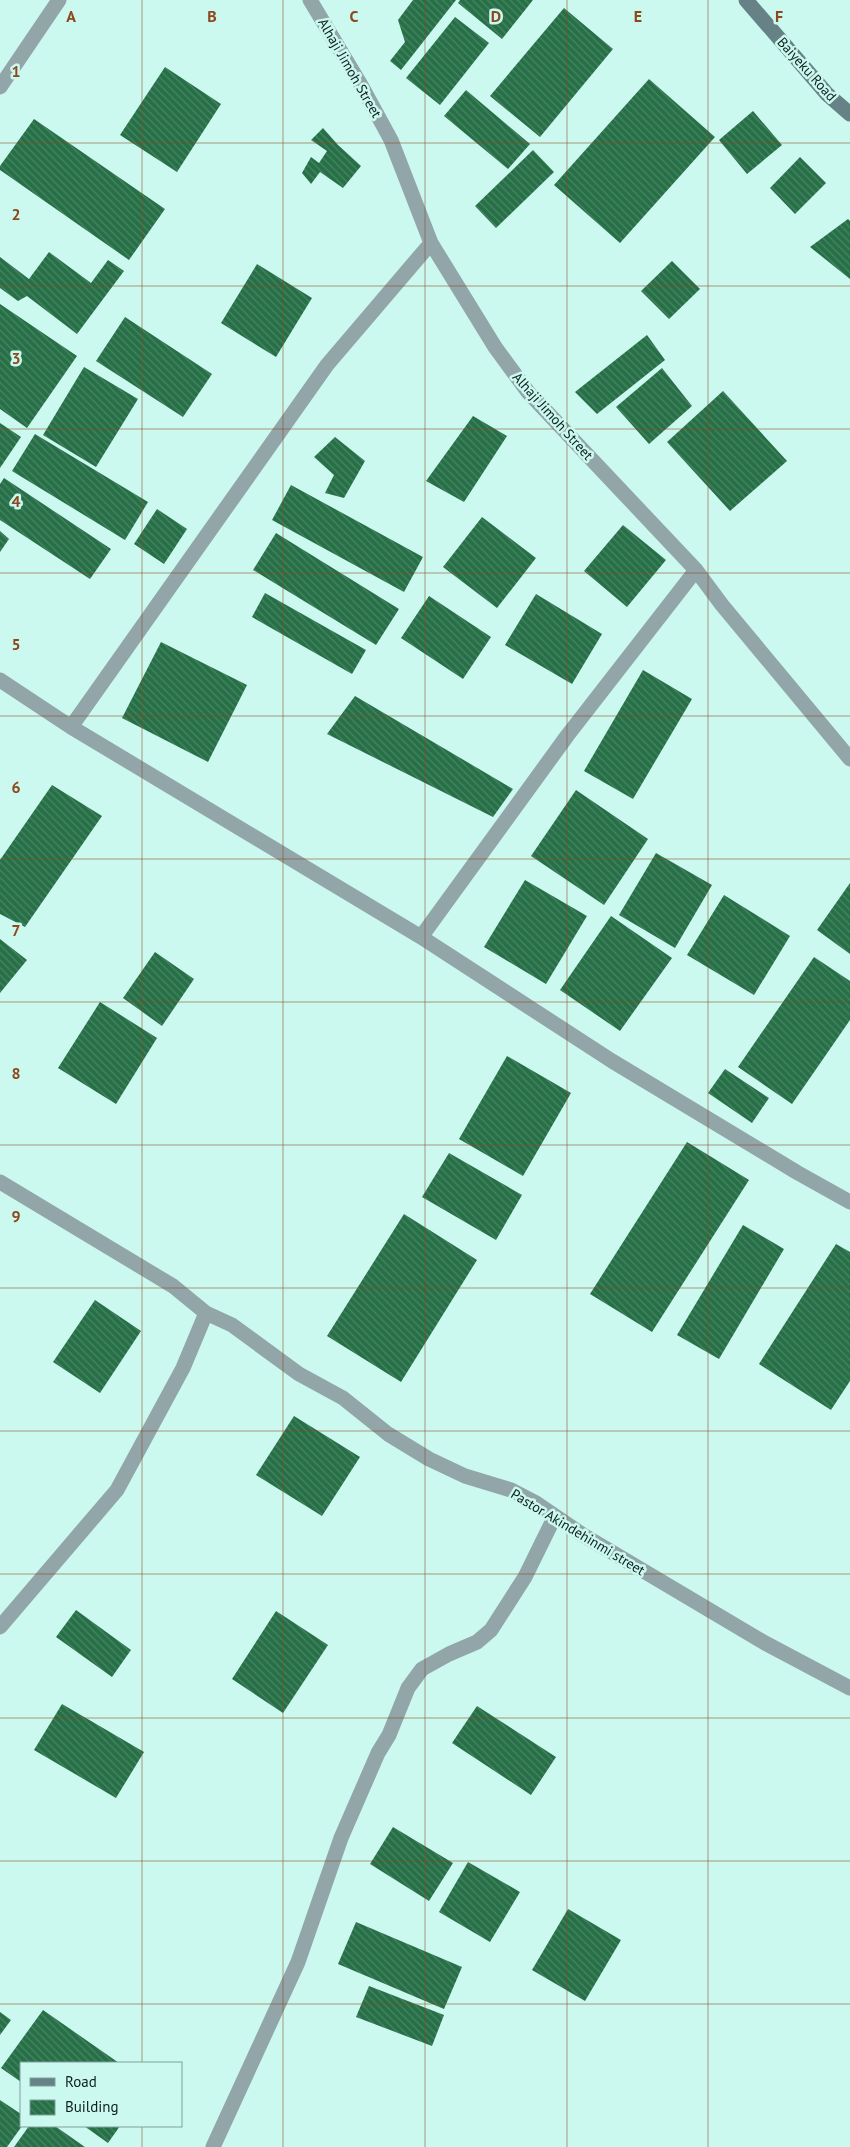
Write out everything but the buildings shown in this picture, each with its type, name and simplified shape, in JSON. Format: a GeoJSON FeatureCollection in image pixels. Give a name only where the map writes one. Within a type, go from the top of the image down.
{"type":"FeatureCollection","features":[{"type":"Feature","properties":{"kind":"main road","name":"Baiyeku Road"},"geometry":{"type":"LineString","coordinates":[[746,0],[826,94],[850,114]]}},
{"type":"Feature","properties":{"kind":"street"},"geometry":{"type":"LineString","coordinates":[[0,87],[59,0]]}},
{"type":"Feature","properties":{"kind":"street","name":"Alhaji Jimoh Street"},"geometry":{"type":"LineString","coordinates":[[310,0],[361,85],[391,140],[431,243],[495,347],[528,392],[696,570],[850,758]]}},
{"type":"Feature","properties":{"kind":"street"},"geometry":{"type":"LineString","coordinates":[[71,727],[327,365],[431,243]]}},
{"type":"Feature","properties":{"kind":"street"},"geometry":{"type":"LineString","coordinates":[[421,937],[567,736],[696,570]]}},
{"type":"Feature","properties":{"kind":"street"},"geometry":{"type":"LineString","coordinates":[[0,680],[71,727],[421,937],[612,1061],[798,1174],[850,1202]]}},
{"type":"Feature","properties":{"kind":"street","name":"Pastor Akindehinmi street"},"geometry":{"type":"LineString","coordinates":[[0,1182],[173,1286],[206,1313],[232,1325],[299,1374],[343,1398],[388,1434],[429,1459],[465,1476],[511,1490],[765,1643],[850,1688]]}},
{"type":"Feature","properties":{"kind":"street"},"geometry":{"type":"LineString","coordinates":[[0,1627],[117,1490],[183,1368],[206,1313]]}},
{"type":"Feature","properties":{"kind":"street"},"geometry":{"type":"LineString","coordinates":[[213,2147],[298,1962],[341,1838],[378,1753],[389,1735],[408,1688],[422,1669],[449,1654],[477,1642],[491,1630],[524,1577],[555,1516]]}}]}
